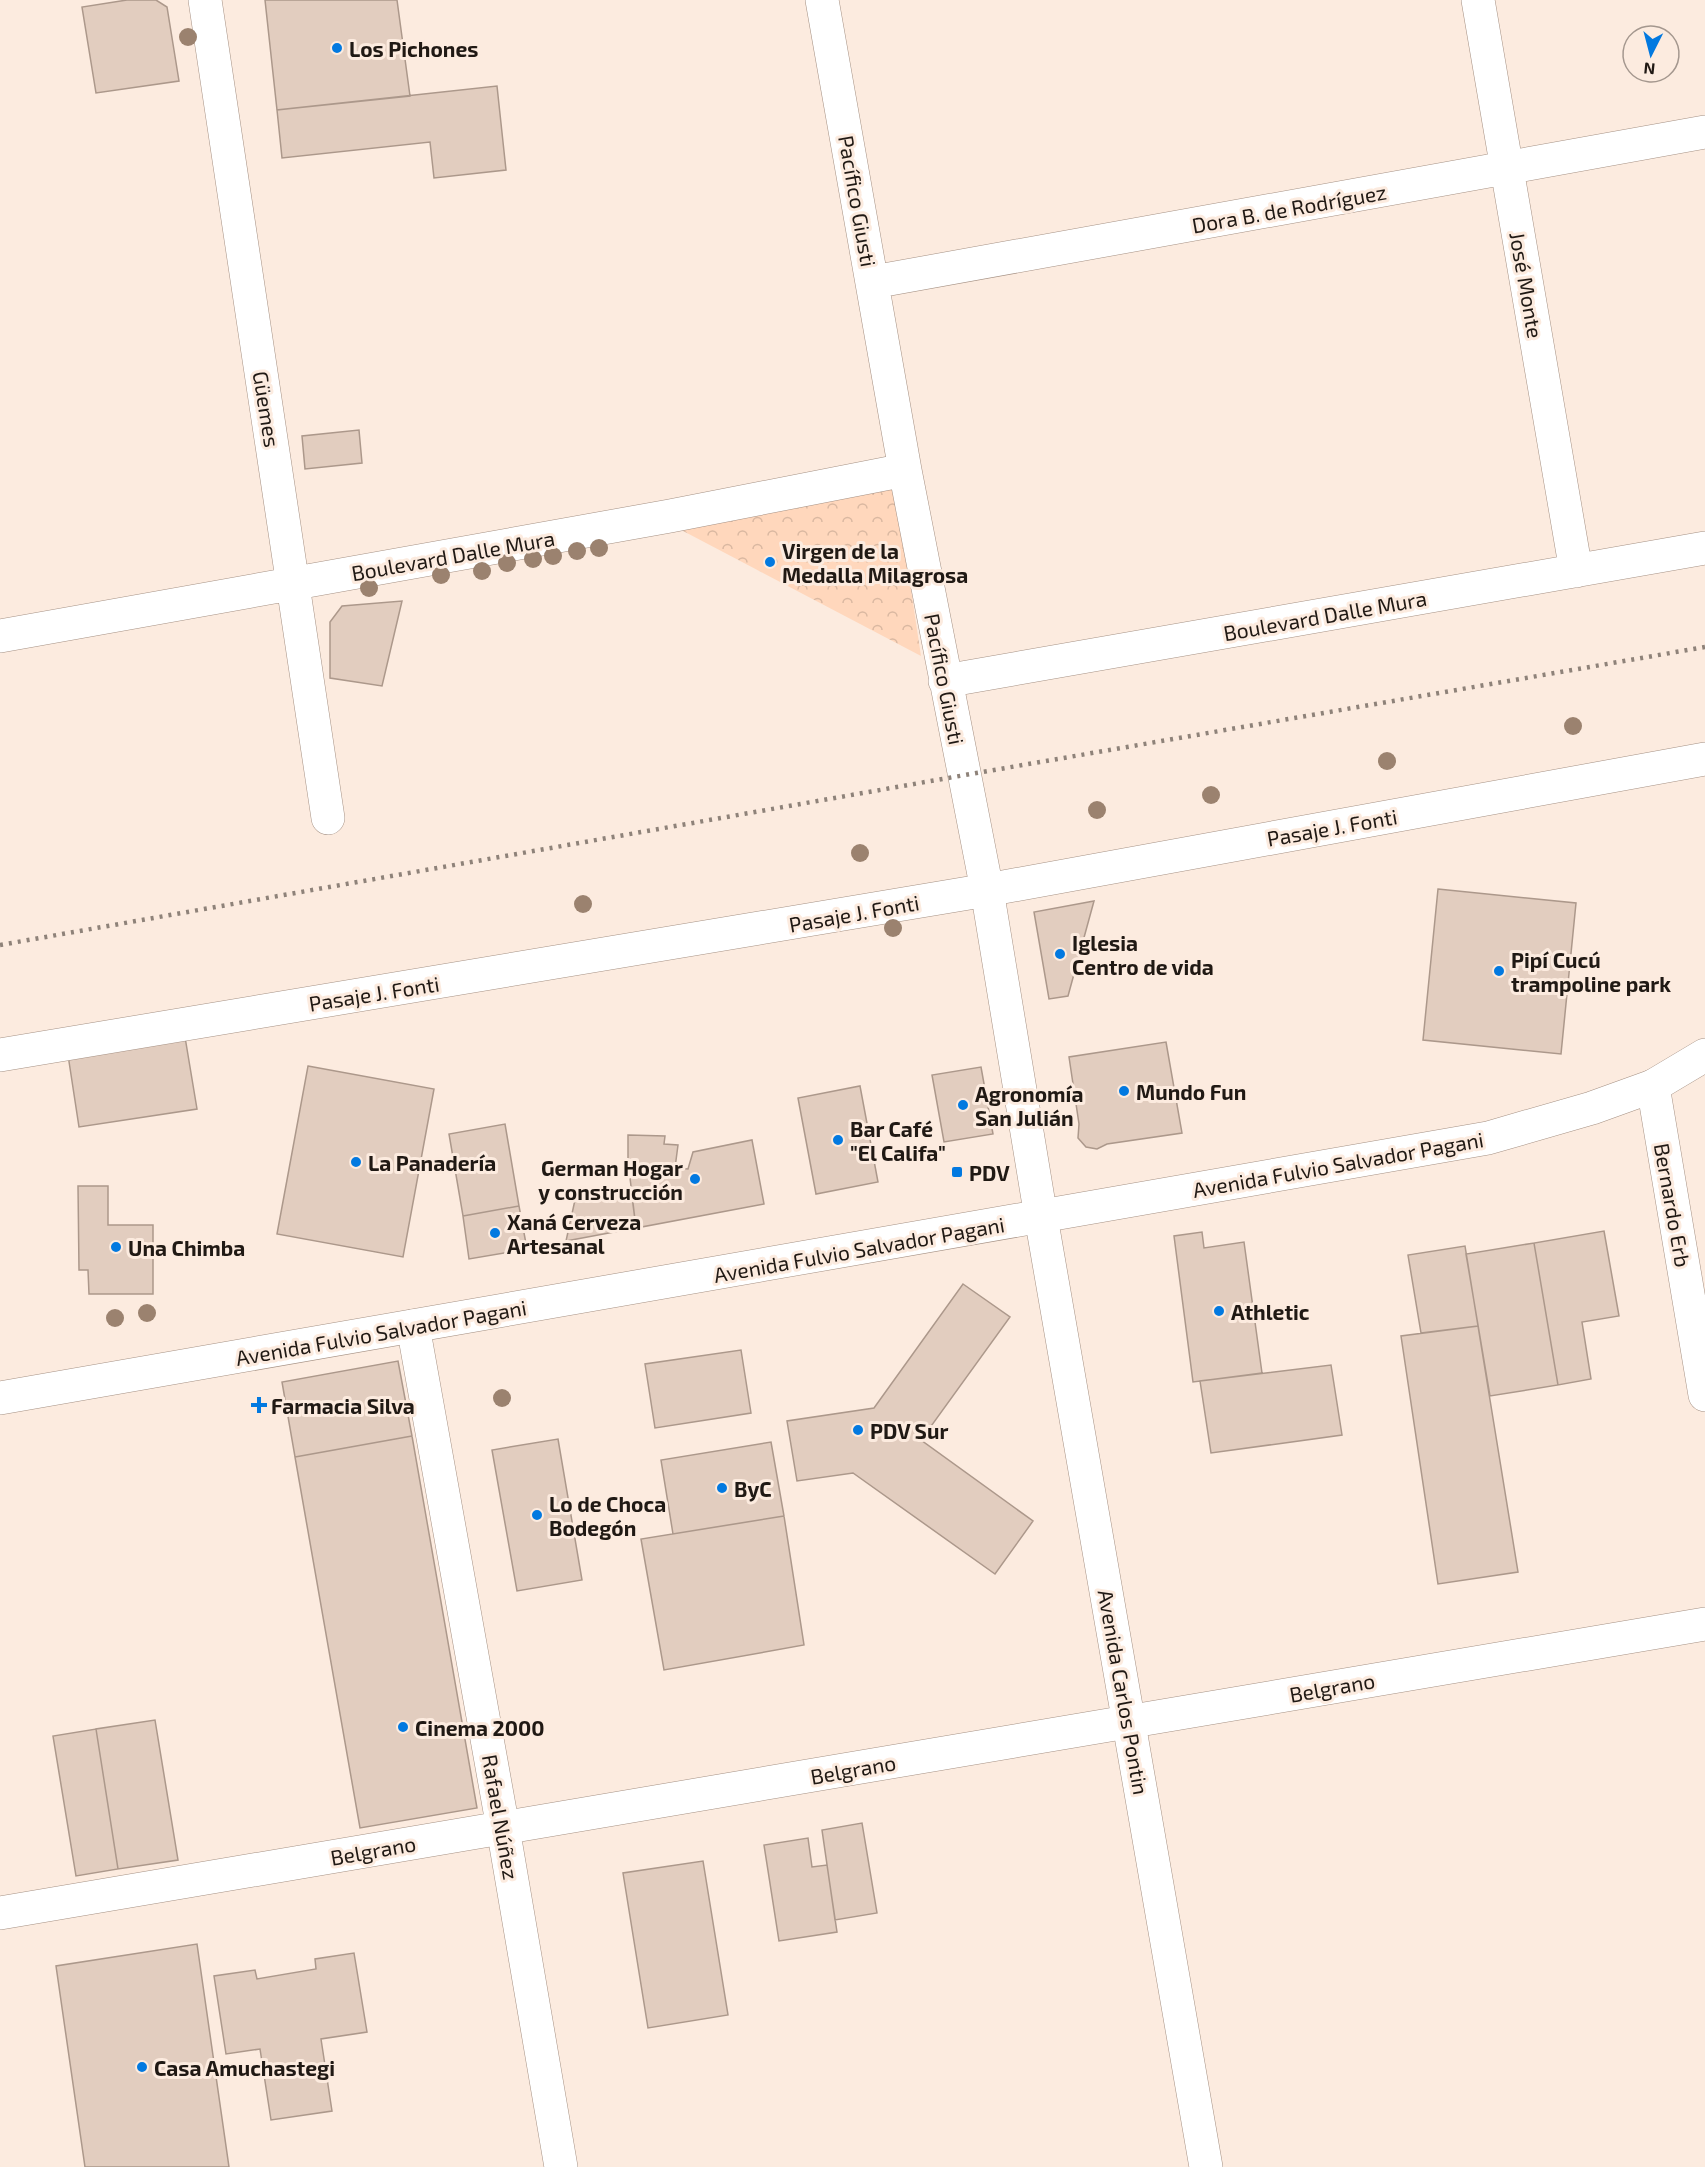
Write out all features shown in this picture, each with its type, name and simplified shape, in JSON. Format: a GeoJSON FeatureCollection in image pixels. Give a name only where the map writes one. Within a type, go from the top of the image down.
{"type":"FeatureCollection","features":[{"type":"Feature","properties":{"kind":"main road","name":"Güemes"},"geometry":{"type":"LineString","coordinates":[[205,0],[328,818]]}},
{"type":"Feature","properties":{"kind":"main road","name":"Pacífico Giusti"},"geometry":{"type":"LineString","coordinates":[[822,0],[905,470],[987,890],[1041,1217]]}},
{"type":"Feature","properties":{"kind":"main road","name":"José Monte"},"geometry":{"type":"LineString","coordinates":[[1479,0],[1576,571]]}},
{"type":"Feature","properties":{"kind":"main road","name":"Dora B. de Rodríguez"},"geometry":{"type":"LineString","coordinates":[[873,282],[1705,132]]}},
{"type":"Feature","properties":{"kind":"main road","name":"Boulevard Dalle Mura"},"geometry":{"type":"LineString","coordinates":[[0,636],[670,516],[905,470]]}},
{"type":"Feature","properties":{"kind":"main road","name":"Boulevard Dalle Mura"},"geometry":{"type":"LineString","coordinates":[[945,681],[1705,548]]}},
{"type":"Feature","properties":{"kind":"main road","name":"Pasaje J. Fonti"},"geometry":{"type":"LineString","coordinates":[[0,1055],[987,890],[1705,759]]}},
{"type":"Feature","properties":{"kind":"main road","name":"Avenida Fulvio Salvador Pagani"},"geometry":{"type":"LineString","coordinates":[[0,1398],[1488,1138],[1592,1108],[1653,1086],[1705,1055]]}},
{"type":"Feature","properties":{"kind":"main road","name":"Bernardo Erb"},"geometry":{"type":"LineString","coordinates":[[1653,1086],[1705,1395]]}},
{"type":"Feature","properties":{"kind":"main road","name":"Avenida Carlos Pontin"},"geometry":{"type":"LineString","coordinates":[[1041,1217],[1206,2167]]}},
{"type":"Feature","properties":{"kind":"main road","name":"Rafael Núñez"},"geometry":{"type":"LineString","coordinates":[[413,1326],[561,2167]]}},
{"type":"Feature","properties":{"kind":"main road","name":"Belgrano"},"geometry":{"type":"LineString","coordinates":[[0,1913],[1705,1624]]}},
{"type":"Feature","properties":{"kind":"green space"},"geometry":{"type":"Polygon","coordinates":[[[895,483],[921,656],[666,522],[895,483]]]}},
{"type":"Feature","properties":{"kind":"building"},"geometry":{"type":"Polygon","coordinates":[[[127,0],[156,0],[167,7],[179,81],[96,93],[82,7],[127,0]]]}},
{"type":"Feature","properties":{"kind":"building","name":"Los Pichones"},"geometry":{"type":"Polygon","coordinates":[[[265,0],[397,0],[410,96],[277,110],[265,0]]]}},
{"type":"Feature","properties":{"kind":"building"},"geometry":{"type":"Polygon","coordinates":[[[497,86],[506,170],[434,178],[430,142],[282,158],[277,110],[497,86]]]}},
{"type":"Feature","properties":{"kind":"building"},"geometry":{"type":"Polygon","coordinates":[[[359,430],[362,463],[305,469],[302,436],[359,430]]]}},
{"type":"Feature","properties":{"kind":"building"},"geometry":{"type":"Polygon","coordinates":[[[402,601],[382,686],[330,678],[330,622],[342,606],[402,601]]]}},
{"type":"Feature","properties":{"kind":"building","name":"Pipí Cucú trampoline park"},"geometry":{"type":"Polygon","coordinates":[[[1438,889],[1576,903],[1561,1054],[1423,1040],[1438,889]]]}},
{"type":"Feature","properties":{"kind":"building","name":"Iglesia Centro de vida"},"geometry":{"type":"Polygon","coordinates":[[[1094,901],[1068,996],[1049,999],[1034,912],[1094,901]]]}},
{"type":"Feature","properties":{"kind":"building"},"geometry":{"type":"Polygon","coordinates":[[[185,1037],[197,1109],[79,1127],[68,1055],[185,1037]]]}},
{"type":"Feature","properties":{"kind":"building","name":"Mundo Fun"},"geometry":{"type":"Polygon","coordinates":[[[1166,1042],[1182,1133],[1107,1144],[1097,1149],[1086,1147],[1078,1138],[1079,1124],[1069,1057],[1166,1042]]]}},
{"type":"Feature","properties":{"kind":"building","name":"La Panadería"},"geometry":{"type":"Polygon","coordinates":[[[308,1066],[434,1089],[403,1257],[277,1234],[308,1066]]]}},
{"type":"Feature","properties":{"kind":"building","name":"Agronomía San Julián"},"geometry":{"type":"Polygon","coordinates":[[[981,1067],[993,1134],[944,1142],[932,1075],[981,1067]]]}},
{"type":"Feature","properties":{"kind":"building","name":"Bar Café \"El Califa\""},"geometry":{"type":"Polygon","coordinates":[[[860,1086],[878,1182],[816,1194],[798,1098],[860,1086]]]}},
{"type":"Feature","properties":{"kind":"building"},"geometry":{"type":"Polygon","coordinates":[[[505,1124],[519,1206],[463,1216],[449,1134],[505,1124]]]}},
{"type":"Feature","properties":{"kind":"building","name":"German Hogar y construcción"},"geometry":{"type":"Polygon","coordinates":[[[628,1135],[665,1136],[664,1144],[678,1145],[675,1168],[688,1169],[693,1152],[752,1140],[764,1204],[636,1228],[628,1161],[628,1135]]]}},
{"type":"Feature","properties":{"kind":"building","name":"Una Chimba"},"geometry":{"type":"Polygon","coordinates":[[[78,1186],[108,1186],[108,1225],[153,1225],[153,1294],[89,1294],[88,1270],[79,1270],[78,1186]]]}},
{"type":"Feature","properties":{"kind":"building"},"geometry":{"type":"Polygon","coordinates":[[[631,1189],[636,1228],[566,1241],[575,1200],[631,1189]]]}},
{"type":"Feature","properties":{"kind":"building","name":"Xaná Cerveza Artesanal"},"geometry":{"type":"Polygon","coordinates":[[[519,1206],[527,1249],[469,1259],[463,1216],[519,1206]]]}},
{"type":"Feature","properties":{"kind":"building"},"geometry":{"type":"Polygon","coordinates":[[[1604,1231],[1619,1316],[1582,1322],[1591,1379],[1558,1385],[1534,1243],[1604,1231]]]}},
{"type":"Feature","properties":{"kind":"building","name":"Athletic"},"geometry":{"type":"Polygon","coordinates":[[[1202,1232],[1204,1248],[1244,1242],[1262,1373],[1193,1382],[1174,1236],[1202,1232]]]}},
{"type":"Feature","properties":{"kind":"building"},"geometry":{"type":"Polygon","coordinates":[[[1534,1243],[1558,1385],[1490,1396],[1466,1254],[1534,1243]]]}},
{"type":"Feature","properties":{"kind":"building"},"geometry":{"type":"Polygon","coordinates":[[[1465,1246],[1478,1326],[1421,1333],[1408,1255],[1465,1246]]]}},
{"type":"Feature","properties":{"kind":"building","name":"PDV Sur"},"geometry":{"type":"Polygon","coordinates":[[[963,1284],[1010,1317],[921,1440],[1033,1521],[995,1574],[853,1473],[797,1481],[787,1421],[874,1408],[963,1284]]]}},
{"type":"Feature","properties":{"kind":"building"},"geometry":{"type":"Polygon","coordinates":[[[1478,1326],[1518,1572],[1438,1584],[1401,1336],[1478,1326]]]}},
{"type":"Feature","properties":{"kind":"building"},"geometry":{"type":"Polygon","coordinates":[[[741,1350],[751,1413],[655,1428],[645,1364],[741,1350]]]}},
{"type":"Feature","properties":{"kind":"building"},"geometry":{"type":"Polygon","coordinates":[[[398,1361],[412,1436],[295,1457],[282,1382],[398,1361]]]}},
{"type":"Feature","properties":{"kind":"building"},"geometry":{"type":"Polygon","coordinates":[[[1331,1365],[1342,1435],[1211,1453],[1200,1381],[1331,1365]]]}},
{"type":"Feature","properties":{"kind":"building"},"geometry":{"type":"Polygon","coordinates":[[[412,1436],[477,1808],[360,1828],[295,1457],[412,1436]]]}},
{"type":"Feature","properties":{"kind":"building","name":"Lo de Choca Bodegón"},"geometry":{"type":"Polygon","coordinates":[[[558,1439],[582,1580],[517,1591],[492,1450],[558,1439]]]}},
{"type":"Feature","properties":{"kind":"building","name":"ByC"},"geometry":{"type":"Polygon","coordinates":[[[771,1442],[784,1516],[673,1534],[661,1460],[771,1442]]]}},
{"type":"Feature","properties":{"kind":"building"},"geometry":{"type":"Polygon","coordinates":[[[784,1516],[804,1645],[664,1670],[641,1539],[784,1516]]]}},
{"type":"Feature","properties":{"kind":"building"},"geometry":{"type":"Polygon","coordinates":[[[155,1720],[178,1860],[118,1869],[96,1729],[155,1720]]]}},
{"type":"Feature","properties":{"kind":"building"},"geometry":{"type":"Polygon","coordinates":[[[96,1729],[118,1869],[76,1876],[53,1736],[96,1729]]]}},
{"type":"Feature","properties":{"kind":"building"},"geometry":{"type":"Polygon","coordinates":[[[862,1823],[877,1913],[835,1920],[822,1830],[862,1823]]]}},
{"type":"Feature","properties":{"kind":"building"},"geometry":{"type":"Polygon","coordinates":[[[808,1838],[812,1867],[827,1865],[837,1932],[779,1941],[764,1845],[808,1838]]]}},
{"type":"Feature","properties":{"kind":"building"},"geometry":{"type":"Polygon","coordinates":[[[703,1861],[728,2015],[648,2028],[623,1873],[703,1861]]]}},
{"type":"Feature","properties":{"kind":"building","name":"Casa Amuchastegi"},"geometry":{"type":"Polygon","coordinates":[[[197,1944],[229,2167],[85,2167],[56,1966],[197,1944]]]}},
{"type":"Feature","properties":{"kind":"building"},"geometry":{"type":"Polygon","coordinates":[[[354,1953],[367,2032],[321,2039],[332,2111],[271,2120],[260,2049],[226,2054],[214,1976],[255,1970],[257,1979],[316,1969],[315,1959],[354,1953]]]}},
{"type":"Feature","properties":{"kind":"railway"},"geometry":{"type":"LineString","coordinates":[[0,945],[1705,647]]}},
{"type":"Feature","properties":{"kind":"place","name":"Los Pichones"},"geometry":{"type":"Point","coordinates":[337,48]}},
{"type":"Feature","properties":{"kind":"place","name":"Virgen de la Medalla Milagrosa"},"geometry":{"type":"Point","coordinates":[770,562]}},
{"type":"Feature","properties":{"kind":"place","name":"Iglesia Centro de vida"},"geometry":{"type":"Point","coordinates":[1060,954]}},
{"type":"Feature","properties":{"kind":"place","name":"Pipí Cucú trampoline park"},"geometry":{"type":"Point","coordinates":[1499,971]}},
{"type":"Feature","properties":{"kind":"place","name":"Mundo Fun"},"geometry":{"type":"Point","coordinates":[1124,1091]}},
{"type":"Feature","properties":{"kind":"place","name":"Agronomía San Julián"},"geometry":{"type":"Point","coordinates":[963,1105]}},
{"type":"Feature","properties":{"kind":"place","name":"Bar Café \"El Califa\""},"geometry":{"type":"Point","coordinates":[838,1140]}},
{"type":"Feature","properties":{"kind":"place","name":"La Panadería"},"geometry":{"type":"Point","coordinates":[356,1162]}},
{"type":"Feature","properties":{"kind":"place","name":"PDV"},"geometry":{"type":"Point","coordinates":[957,1172]}},
{"type":"Feature","properties":{"kind":"place","name":"German Hogar y construcción"},"geometry":{"type":"Point","coordinates":[695,1179]}},
{"type":"Feature","properties":{"kind":"place","name":"Xaná Cerveza Artesanal"},"geometry":{"type":"Point","coordinates":[495,1233]}},
{"type":"Feature","properties":{"kind":"place","name":"Una Chimba"},"geometry":{"type":"Point","coordinates":[116,1247]}},
{"type":"Feature","properties":{"kind":"place","name":"Athletic"},"geometry":{"type":"Point","coordinates":[1219,1311]}},
{"type":"Feature","properties":{"kind":"place","name":"Farmacia Silva"},"geometry":{"type":"Point","coordinates":[259,1405]}},
{"type":"Feature","properties":{"kind":"place","name":"PDV Sur"},"geometry":{"type":"Point","coordinates":[858,1430]}},
{"type":"Feature","properties":{"kind":"place","name":"ByC"},"geometry":{"type":"Point","coordinates":[722,1488]}},
{"type":"Feature","properties":{"kind":"place","name":"Lo de Choca Bodegón"},"geometry":{"type":"Point","coordinates":[537,1515]}},
{"type":"Feature","properties":{"kind":"place","name":"Cinema 2000"},"geometry":{"type":"Point","coordinates":[403,1727]}},
{"type":"Feature","properties":{"kind":"place","name":"Casa Amuchastegi"},"geometry":{"type":"Point","coordinates":[142,2067]}}]}
